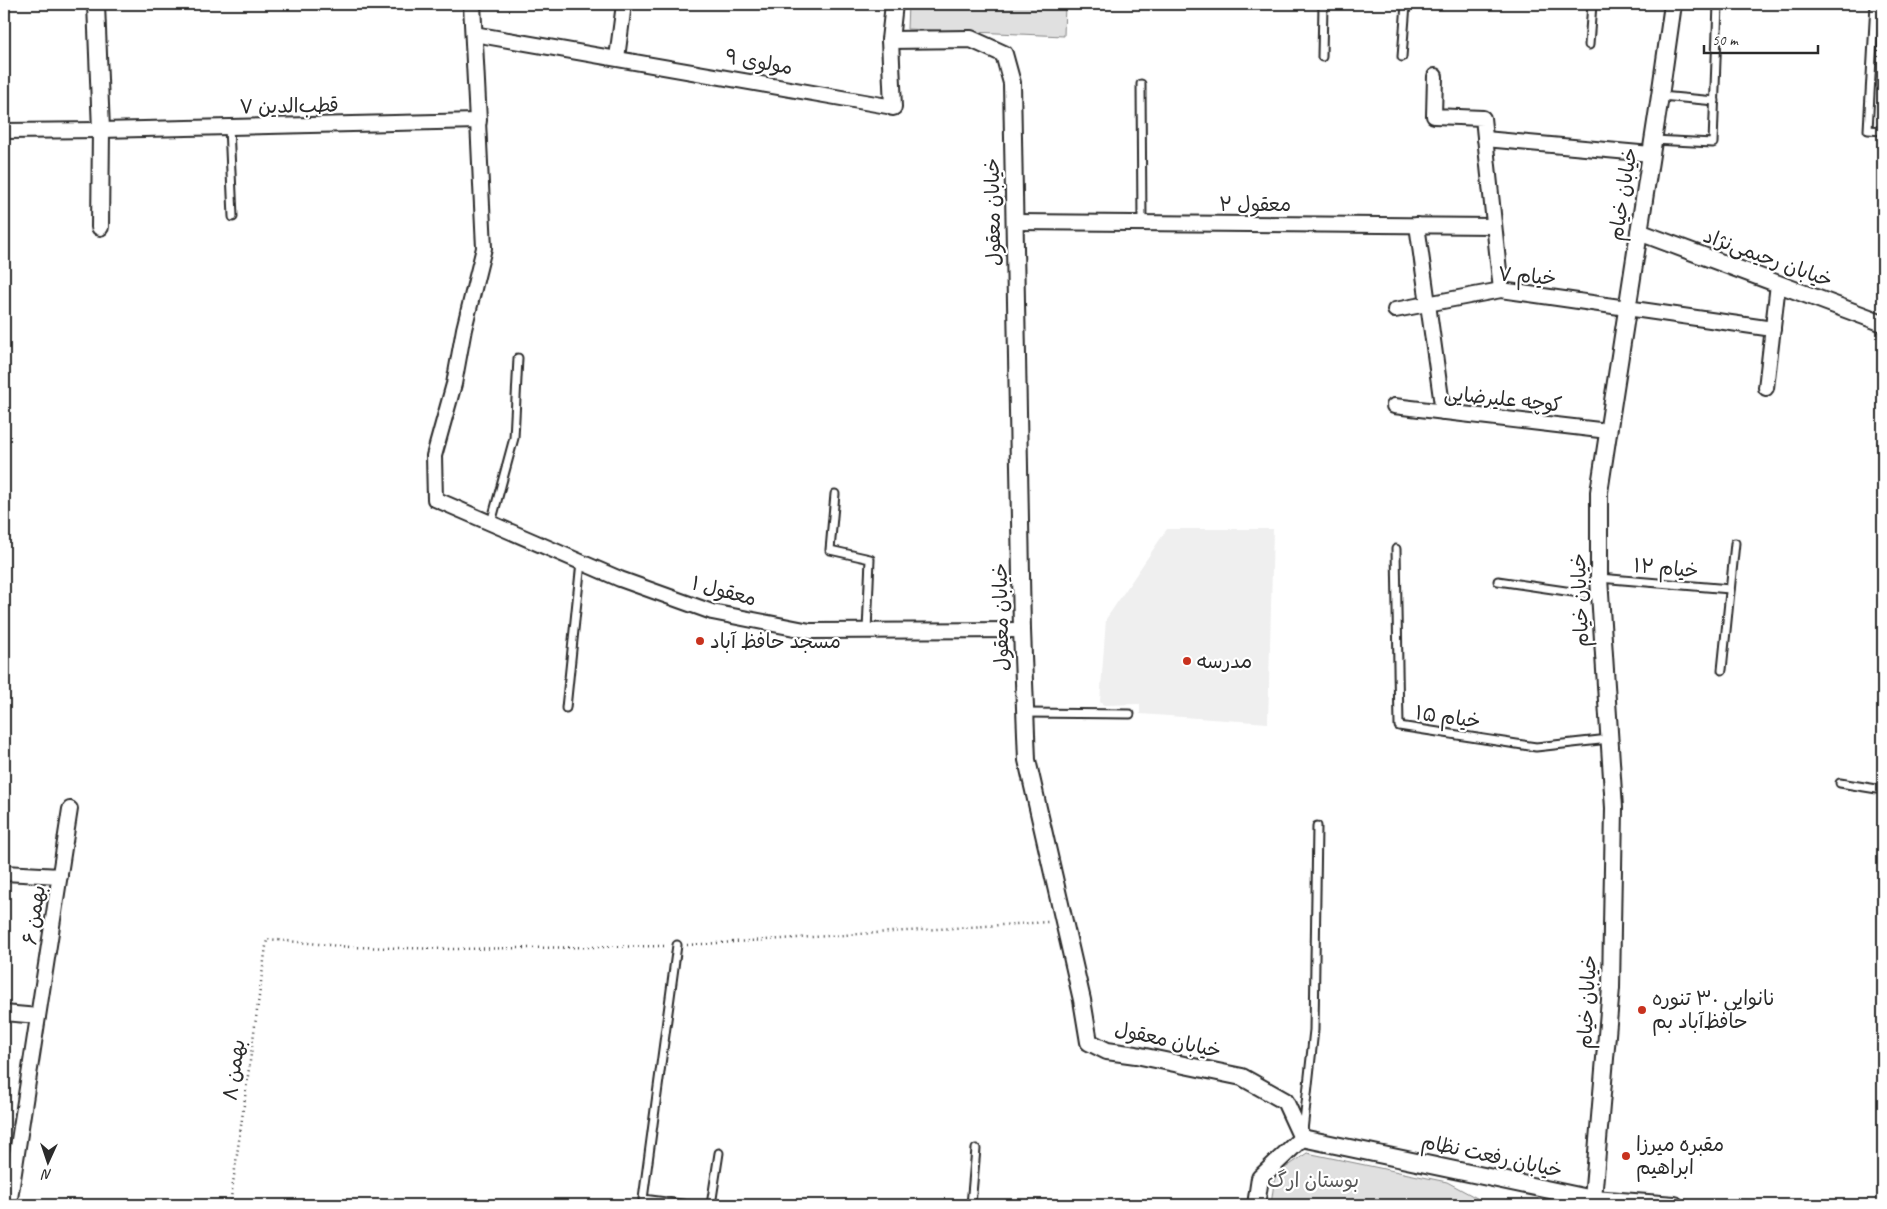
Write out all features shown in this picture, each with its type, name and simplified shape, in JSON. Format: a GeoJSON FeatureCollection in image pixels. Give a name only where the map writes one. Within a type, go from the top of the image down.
{"type":"FeatureCollection","features":[{"type":"Feature","properties":{"kind":"street"},"geometry":{"type":"LineString","coordinates":[[96,4],[101,130],[100,227]]}},
{"type":"Feature","properties":{"kind":"street"},"geometry":{"type":"LineString","coordinates":[[472,4],[478,121]]}},
{"type":"Feature","properties":{"kind":"street"},"geometry":{"type":"LineString","coordinates":[[617,58],[624,4]]}},
{"type":"Feature","properties":{"kind":"street"},"geometry":{"type":"LineString","coordinates":[[883,4],[890,40],[893,106]]}},
{"type":"Feature","properties":{"kind":"street"},"geometry":{"type":"LineString","coordinates":[[890,40],[894,4]]}},
{"type":"Feature","properties":{"kind":"street","name":"خیابان خیام"},"geometry":{"type":"LineString","coordinates":[[1593,1198],[1611,988],[1614,808],[1599,578],[1599,492],[1673,4]]}},
{"type":"Feature","properties":{"kind":"street","name":"مولوی ۹"},"geometry":{"type":"LineString","coordinates":[[474,34],[893,106]]}},
{"type":"Feature","properties":{"kind":"street","name":"خیابان معقول"},"geometry":{"type":"LineString","coordinates":[[890,40],[971,39],[1004,54],[1012,83],[1022,630],[1027,760],[1090,1042],[1107,1051],[1136,1055],[1242,1077],[1285,1101],[1302,1138]]}},
{"type":"Feature","properties":{"kind":"street"},"geometry":{"type":"LineString","coordinates":[[1435,76],[1434,116],[1483,118],[1501,290]]}},
{"type":"Feature","properties":{"kind":"street","name":"قطب‌الدین ۷"},"geometry":{"type":"LineString","coordinates":[[4,131],[478,121]]}},
{"type":"Feature","properties":{"kind":"street","name":"معقول ۱"},"geometry":{"type":"LineString","coordinates":[[478,121],[484,248],[464,329],[454,384],[434,456],[434,500],[620,579],[712,612],[810,631],[1022,630]]}},
{"type":"Feature","properties":{"kind":"street"},"geometry":{"type":"LineString","coordinates":[[1485,139],[1652,147]]}},
{"type":"Feature","properties":{"kind":"street","name":"معقول ۲"},"geometry":{"type":"LineString","coordinates":[[1015,222],[1494,226]]}},
{"type":"Feature","properties":{"kind":"street"},"geometry":{"type":"LineString","coordinates":[[1416,225],[1444,412]]}},
{"type":"Feature","properties":{"kind":"street","name":"خیابان رحیمی‌نژاد"},"geometry":{"type":"LineString","coordinates":[[1639,232],[1883,324]]}},
{"type":"Feature","properties":{"kind":"street"},"geometry":{"type":"LineString","coordinates":[[1766,388],[1778,284]]}},
{"type":"Feature","properties":{"kind":"street","name":"خیام ۷"},"geometry":{"type":"LineString","coordinates":[[1395,310],[1501,290],[1773,329]]}},
{"type":"Feature","properties":{"kind":"street","name":"کوچه علیرضایی"},"geometry":{"type":"LineString","coordinates":[[1394,406],[1608,430]]}},
{"type":"Feature","properties":{"kind":"street","name":"بهمن ۶"},"geometry":{"type":"LineString","coordinates":[[9,1205],[8,1179],[38,1016],[70,809]]}},
{"type":"Feature","properties":{"kind":"street"},"geometry":{"type":"LineString","coordinates":[[4,873],[60,876]]}},
{"type":"Feature","properties":{"kind":"street"},"geometry":{"type":"LineString","coordinates":[[4,1013],[38,1016]]}},
{"type":"Feature","properties":{"kind":"street"},"geometry":{"type":"LineString","coordinates":[[1256,1205],[1260,1178],[1302,1138]]}},
{"type":"Feature","properties":{"kind":"street","name":"خیابان رفعت نظام"},"geometry":{"type":"LineString","coordinates":[[1302,1138],[1593,1198],[1675,1205]]}},
{"type":"Feature","properties":{"kind":"lane"},"geometry":{"type":"LineString","coordinates":[[1322,57],[1323,4]]}},
{"type":"Feature","properties":{"kind":"lane"},"geometry":{"type":"LineString","coordinates":[[1402,57],[1406,4]]}},
{"type":"Feature","properties":{"kind":"lane"},"geometry":{"type":"LineString","coordinates":[[1589,45],[1592,4]]}},
{"type":"Feature","properties":{"kind":"lane"},"geometry":{"type":"LineString","coordinates":[[1652,147],[1713,143],[1718,4]]}},
{"type":"Feature","properties":{"kind":"lane"},"geometry":{"type":"LineString","coordinates":[[1875,4],[1868,130],[1883,131]]}},
{"type":"Feature","properties":{"kind":"lane"},"geometry":{"type":"LineString","coordinates":[[1874,25],[1883,26]]}},
{"type":"Feature","properties":{"kind":"lane"},"geometry":{"type":"LineString","coordinates":[[1141,84],[1142,223]]}},
{"type":"Feature","properties":{"kind":"lane"},"geometry":{"type":"LineString","coordinates":[[1660,96],[1715,101]]}},
{"type":"Feature","properties":{"kind":"lane"},"geometry":{"type":"LineString","coordinates":[[229,127],[233,217]]}},
{"type":"Feature","properties":{"kind":"lane"},"geometry":{"type":"LineString","coordinates":[[490,524],[514,438],[518,358]]}},
{"type":"Feature","properties":{"kind":"lane"},"geometry":{"type":"LineString","coordinates":[[835,494],[830,550],[870,559],[867,631]]}},
{"type":"Feature","properties":{"kind":"lane"},"geometry":{"type":"LineString","coordinates":[[1722,670],[1735,542]]}},
{"type":"Feature","properties":{"kind":"lane","name":"خیام ۱۵"},"geometry":{"type":"LineString","coordinates":[[1396,549],[1399,726],[1536,747],[1609,739]]}},
{"type":"Feature","properties":{"kind":"lane"},"geometry":{"type":"LineString","coordinates":[[566,708],[581,562]]}},
{"type":"Feature","properties":{"kind":"lane","name":"خیام ۱۲"},"geometry":{"type":"LineString","coordinates":[[1599,578],[1730,590]]}},
{"type":"Feature","properties":{"kind":"lane"},"geometry":{"type":"LineString","coordinates":[[1498,581],[1600,596]]}},
{"type":"Feature","properties":{"kind":"lane"},"geometry":{"type":"LineString","coordinates":[[1025,713],[1130,714]]}},
{"type":"Feature","properties":{"kind":"lane"},"geometry":{"type":"LineString","coordinates":[[1840,783],[1883,790]]}},
{"type":"Feature","properties":{"kind":"lane"},"geometry":{"type":"LineString","coordinates":[[1302,1138],[1314,1030],[1317,826]]}},
{"type":"Feature","properties":{"kind":"lane"},"geometry":{"type":"LineString","coordinates":[[677,946],[643,1199],[689,1205]]}},
{"type":"Feature","properties":{"kind":"lane"},"geometry":{"type":"LineString","coordinates":[[971,1205],[976,1149]]}},
{"type":"Feature","properties":{"kind":"lane"},"geometry":{"type":"LineString","coordinates":[[711,1205],[718,1154]]}},
{"type":"Feature","properties":{"kind":"path"},"geometry":{"type":"LineString","coordinates":[[677,946],[1064,921]]}},
{"type":"Feature","properties":{"kind":"path","name":"بهمن ۸"},"geometry":{"type":"LineString","coordinates":[[230,1205],[267,939],[350,947],[677,946]]}},
{"type":"Feature","properties":{"kind":"shaded area","name":"مدرسه"},"geometry":{"type":"Polygon","coordinates":[[[1167,529],[1273,529],[1268,723],[1140,714],[1140,704],[1104,705],[1100,702],[1106,619],[1167,529]]]}},
{"type":"Feature","properties":{"kind":"green space"},"geometry":{"type":"Polygon","coordinates":[[[908,4],[1065,4],[1064,36],[907,29],[908,4]]]}},
{"type":"Feature","properties":{"kind":"green space","name":"بوستان ارگ"},"geometry":{"type":"Polygon","coordinates":[[[1307,1153],[1447,1182],[1486,1203],[1519,1205],[1271,1205],[1275,1175],[1307,1153]]]}},
{"type":"Feature","properties":{"kind":"place","name":"مسجد حافظ آباد"},"geometry":{"type":"Point","coordinates":[700,641]}},
{"type":"Feature","properties":{"kind":"place","name":"مدرسه"},"geometry":{"type":"Point","coordinates":[1187,661]}},
{"type":"Feature","properties":{"kind":"place","name":"نانوایی ۳۰ تنوره حافظ‌آباد بم"},"geometry":{"type":"Point","coordinates":[1642,1010]}},
{"type":"Feature","properties":{"kind":"place","name":"مقبره میرزا ابراهیم"},"geometry":{"type":"Point","coordinates":[1626,1156]}}]}
